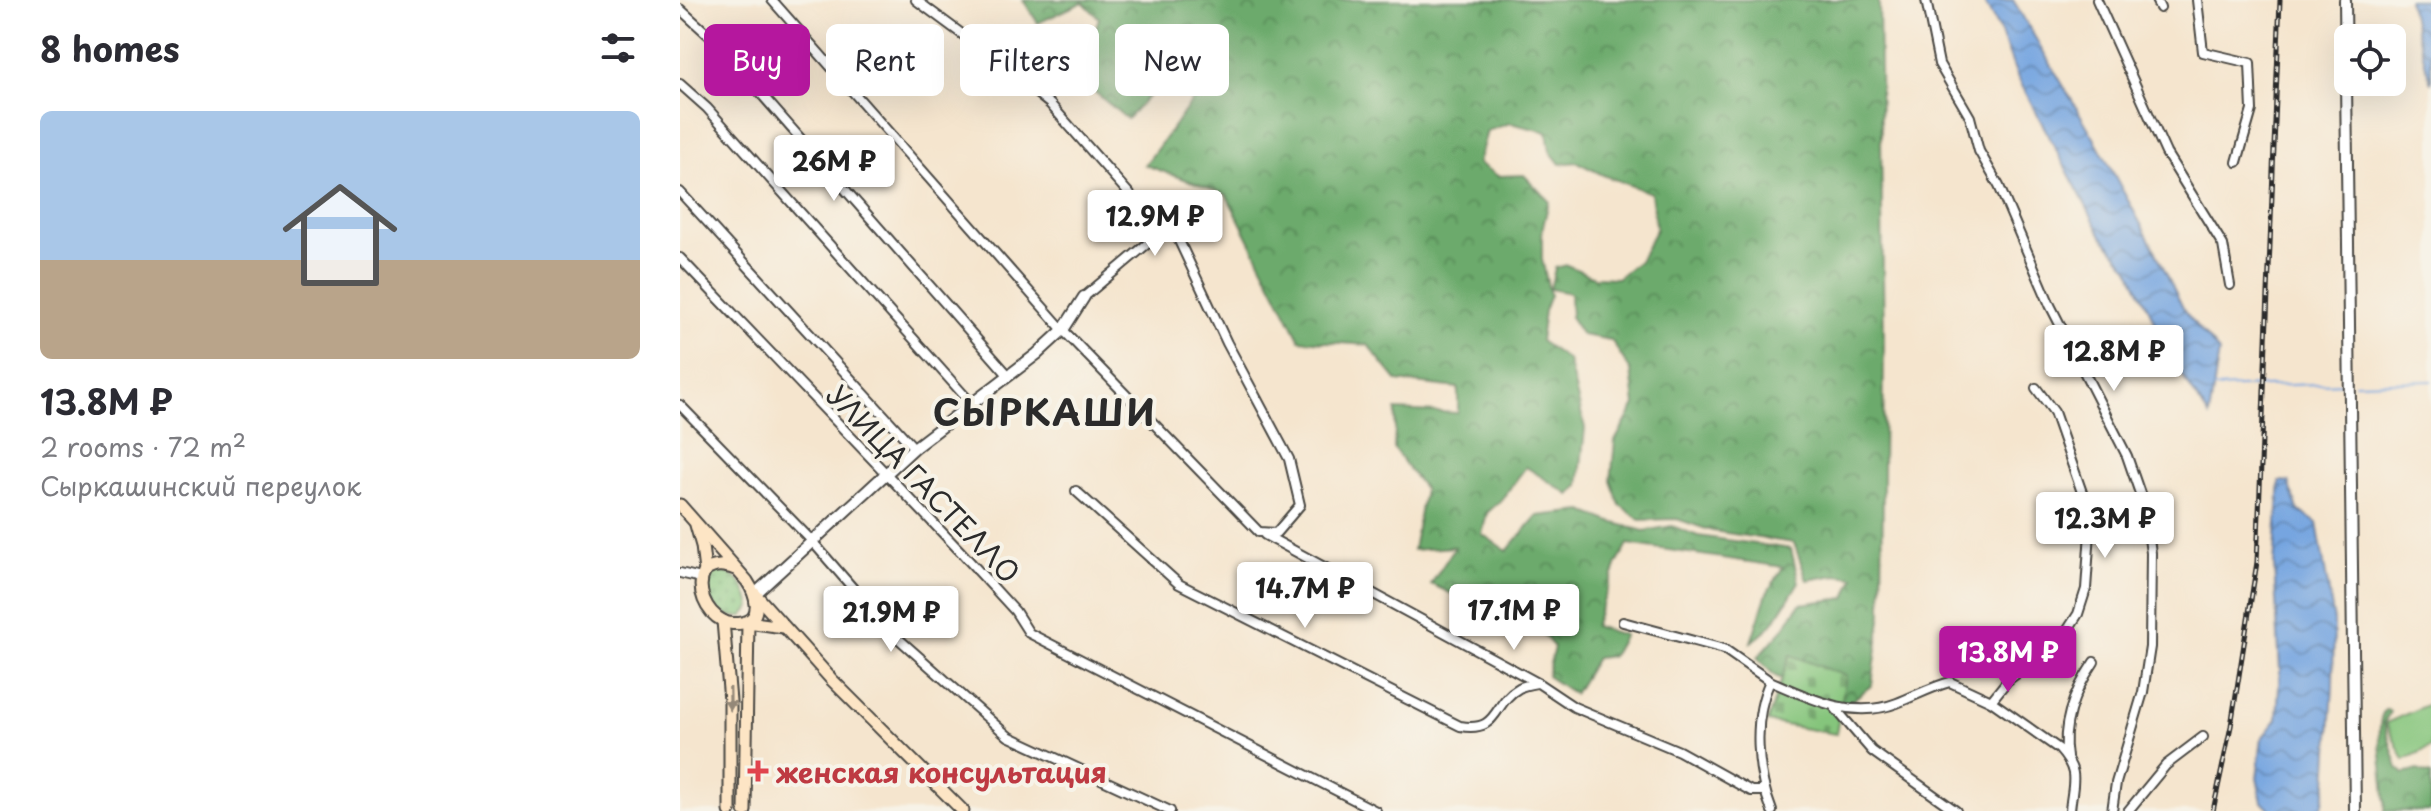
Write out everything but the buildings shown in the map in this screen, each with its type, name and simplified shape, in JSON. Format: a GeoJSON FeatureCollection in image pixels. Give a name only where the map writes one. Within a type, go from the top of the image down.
{"type":"FeatureCollection","features":[{"type":"Feature","properties":{"kind":"main road"},"geometry":{"type":"LineString","coordinates":[[680,505],[832,680],[963,811]]}},
{"type":"Feature","properties":{"kind":"main road"},"geometry":{"type":"LineString","coordinates":[[695,521],[702,546],[703,596],[723,621],[784,627]]}},
{"type":"Feature","properties":{"kind":"main road"},"geometry":{"type":"LineString","coordinates":[[703,575],[713,566],[735,569]]}},
{"type":"Feature","properties":{"kind":"main road"},"geometry":{"type":"LineString","coordinates":[[745,811],[748,622],[754,615],[755,594]]}},
{"type":"Feature","properties":{"kind":"main road"},"geometry":{"type":"LineString","coordinates":[[723,621],[730,701],[730,811]]}},
{"type":"Feature","properties":{"kind":"street"},"geometry":{"type":"LineString","coordinates":[[772,0],[1063,330],[1259,532],[1538,683],[1574,707],[1679,751],[1751,791],[1764,791]]}},
{"type":"Feature","properties":{"kind":"street"},"geometry":{"type":"LineString","coordinates":[[755,594],[914,448],[1009,376],[1063,330],[1084,297],[1147,244],[1153,229],[1132,197],[1050,104],[916,0]]}},
{"type":"Feature","properties":{"kind":"street"},"geometry":{"type":"LineString","coordinates":[[1926,0],[1939,64],[1970,117],[1979,151],[1999,186],[2050,305],[2127,456],[2145,508],[2151,553],[2150,647],[2143,692],[2116,783],[2112,811]]}},
{"type":"Feature","properties":{"kind":"street"},"geometry":{"type":"LineString","coordinates":[[2097,0],[2166,153],[2223,245],[2230,285]]}},
{"type":"Feature","properties":{"kind":"street"},"geometry":{"type":"LineString","coordinates":[[2197,0],[2203,52],[2250,63],[2252,110],[2237,162]]}},
{"type":"Feature","properties":{"kind":"street"},"geometry":{"type":"LineString","coordinates":[[2345,0],[2355,811]]}},
{"type":"Feature","properties":{"kind":"street"},"geometry":{"type":"LineString","coordinates":[[680,9],[713,39],[1009,376]]}},
{"type":"Feature","properties":{"kind":"street"},"geometry":{"type":"LineString","coordinates":[[680,84],[707,108],[783,191],[971,403]]}},
{"type":"Feature","properties":{"kind":"street"},"geometry":{"type":"LineString","coordinates":[[680,192],[914,448]]}},
{"type":"Feature","properties":{"kind":"street"},"geometry":{"type":"LineString","coordinates":[[1132,197],[1156,212],[1174,230],[1227,343],[1289,459],[1300,505],[1276,533],[1259,532]]}},
{"type":"Feature","properties":{"kind":"street","name":"УЛИЦА ГАСТЕЛЛО"},"geometry":{"type":"LineString","coordinates":[[680,258],[1015,611],[1029,633],[1376,811]]}},
{"type":"Feature","properties":{"kind":"street"},"geometry":{"type":"LineString","coordinates":[[1991,701],[2007,681],[2061,640],[2078,614],[2086,589],[2090,532],[2085,501],[2054,412],[2036,388]]}},
{"type":"Feature","properties":{"kind":"street"},"geometry":{"type":"LineString","coordinates":[[680,405],[811,540],[891,632],[1008,736],[1170,811]]}},
{"type":"Feature","properties":{"kind":"street"},"geometry":{"type":"LineString","coordinates":[[1076,491],[1179,584],[1460,726],[1476,729],[1491,722],[1508,696],[1521,687],[1538,683]]}},
{"type":"Feature","properties":{"kind":"street"},"geometry":{"type":"LineString","coordinates":[[680,573],[703,575]]}},
{"type":"Feature","properties":{"kind":"street"},"geometry":{"type":"LineString","coordinates":[[1623,622],[1724,649],[1770,681],[1835,707],[1855,711],[1898,703],[1930,687],[1950,682],[1991,701],[2067,758]]}},
{"type":"Feature","properties":{"kind":"street"},"geometry":{"type":"LineString","coordinates":[[2070,811],[2075,773],[2067,758],[2064,739],[2066,723],[2079,684],[2094,662]]}},
{"type":"Feature","properties":{"kind":"street"},"geometry":{"type":"LineString","coordinates":[[1770,681],[1763,696],[1760,724],[1764,791],[1772,811]]}},
{"type":"Feature","properties":{"kind":"street"},"geometry":{"type":"LineString","coordinates":[[1835,707],[1872,751],[1956,811]]}},
{"type":"Feature","properties":{"kind":"street"},"geometry":{"type":"LineString","coordinates":[[2128,811],[2166,765],[2203,737]]}},
{"type":"Feature","properties":{"kind":"green space"},"geometry":{"type":"Polygon","coordinates":[[[1023,0],[1879,0],[1884,343],[1882,612],[1872,685],[1845,706],[1775,676],[1757,658],[1784,628],[1800,604],[1846,598],[1854,577],[1836,575],[1807,580],[1794,543],[1712,531],[1677,519],[1640,520],[1620,505],[1611,481],[1615,441],[1635,405],[1631,371],[1611,340],[1582,335],[1571,318],[1570,293],[1550,289],[1555,268],[1567,265],[1594,277],[1617,278],[1639,261],[1656,229],[1651,193],[1577,162],[1560,164],[1550,151],[1547,132],[1510,123],[1487,131],[1478,163],[1498,176],[1524,175],[1549,201],[1542,231],[1542,259],[1550,295],[1544,311],[1540,341],[1568,360],[1585,428],[1579,486],[1570,495],[1526,467],[1487,513],[1482,534],[1507,551],[1537,516],[1583,511],[1644,531],[1672,526],[1698,536],[1791,549],[1799,582],[1772,623],[1751,642],[1767,593],[1783,567],[1628,544],[1617,564],[1594,626],[1624,635],[1612,656],[1596,658],[1574,694],[1547,676],[1554,647],[1537,627],[1504,610],[1463,599],[1431,584],[1455,547],[1413,550],[1424,489],[1394,449],[1396,410],[1458,413],[1458,388],[1397,381],[1368,345],[1300,340],[1226,194],[1145,165],[1193,100],[1191,96],[1229,96],[1229,24],[1115,24],[1115,96],[1149,96],[1127,119],[1099,96],[1099,18],[1083,2],[1038,23],[1023,0]]]}},
{"type":"Feature","properties":{"kind":"green space"},"geometry":{"type":"Polygon","coordinates":[[[723,571],[739,581],[747,595],[751,607],[743,616],[730,616],[720,611],[706,590],[710,576],[723,571]]]}},
{"type":"Feature","properties":{"kind":"green space"},"geometry":{"type":"Polygon","coordinates":[[[1790,655],[1846,676],[1836,734],[1767,722],[1790,655]]]}},
{"type":"Feature","properties":{"kind":"green space"},"geometry":{"type":"Polygon","coordinates":[[[2431,703],[2431,747],[2404,760],[2386,723],[2431,703]]]}},
{"type":"Feature","properties":{"kind":"green space"},"geometry":{"type":"Polygon","coordinates":[[[2386,709],[2390,712],[2384,723],[2398,768],[2404,774],[2418,770],[2431,775],[2431,811],[2385,811],[2380,726],[2386,709]]]}},
{"type":"Feature","properties":{"kind":"water"},"geometry":{"type":"Polygon","coordinates":[[[1983,0],[2013,0],[2097,143],[2185,312],[2219,352],[2209,416],[2177,368],[2129,268],[2102,236],[2017,76],[2001,33],[1983,0]]]}},
{"type":"Feature","properties":{"kind":"water"},"geometry":{"type":"Polygon","coordinates":[[[2408,0],[2431,0],[2431,83],[2429,77],[2408,0]]]}},
{"type":"Feature","properties":{"kind":"water"},"geometry":{"type":"Polygon","coordinates":[[[2280,481],[2289,482],[2298,510],[2317,523],[2334,621],[2327,784],[2321,811],[2271,811],[2262,802],[2257,778],[2262,738],[2277,719],[2280,670],[2274,565],[2280,481]]]}},
{"type":"Feature","properties":{"kind":"waterway"},"geometry":{"type":"LineString","coordinates":[[2355,383],[2431,381]]}},
{"type":"Feature","properties":{"kind":"waterway"},"geometry":{"type":"LineString","coordinates":[[2214,388],[2345,383]]}},
{"type":"Feature","properties":{"kind":"railway"},"geometry":{"type":"LineString","coordinates":[[2213,811],[2231,726],[2257,562],[2280,0]]}},
{"type":"Feature","properties":{"kind":"place","name":"женская консультация"},"geometry":{"type":"Point","coordinates":[758,771]}},
{"type":"Feature","properties":{"kind":"district","name":"СЫРКАШИ"},"geometry":{"type":"Point","coordinates":[1045,411]}}]}
